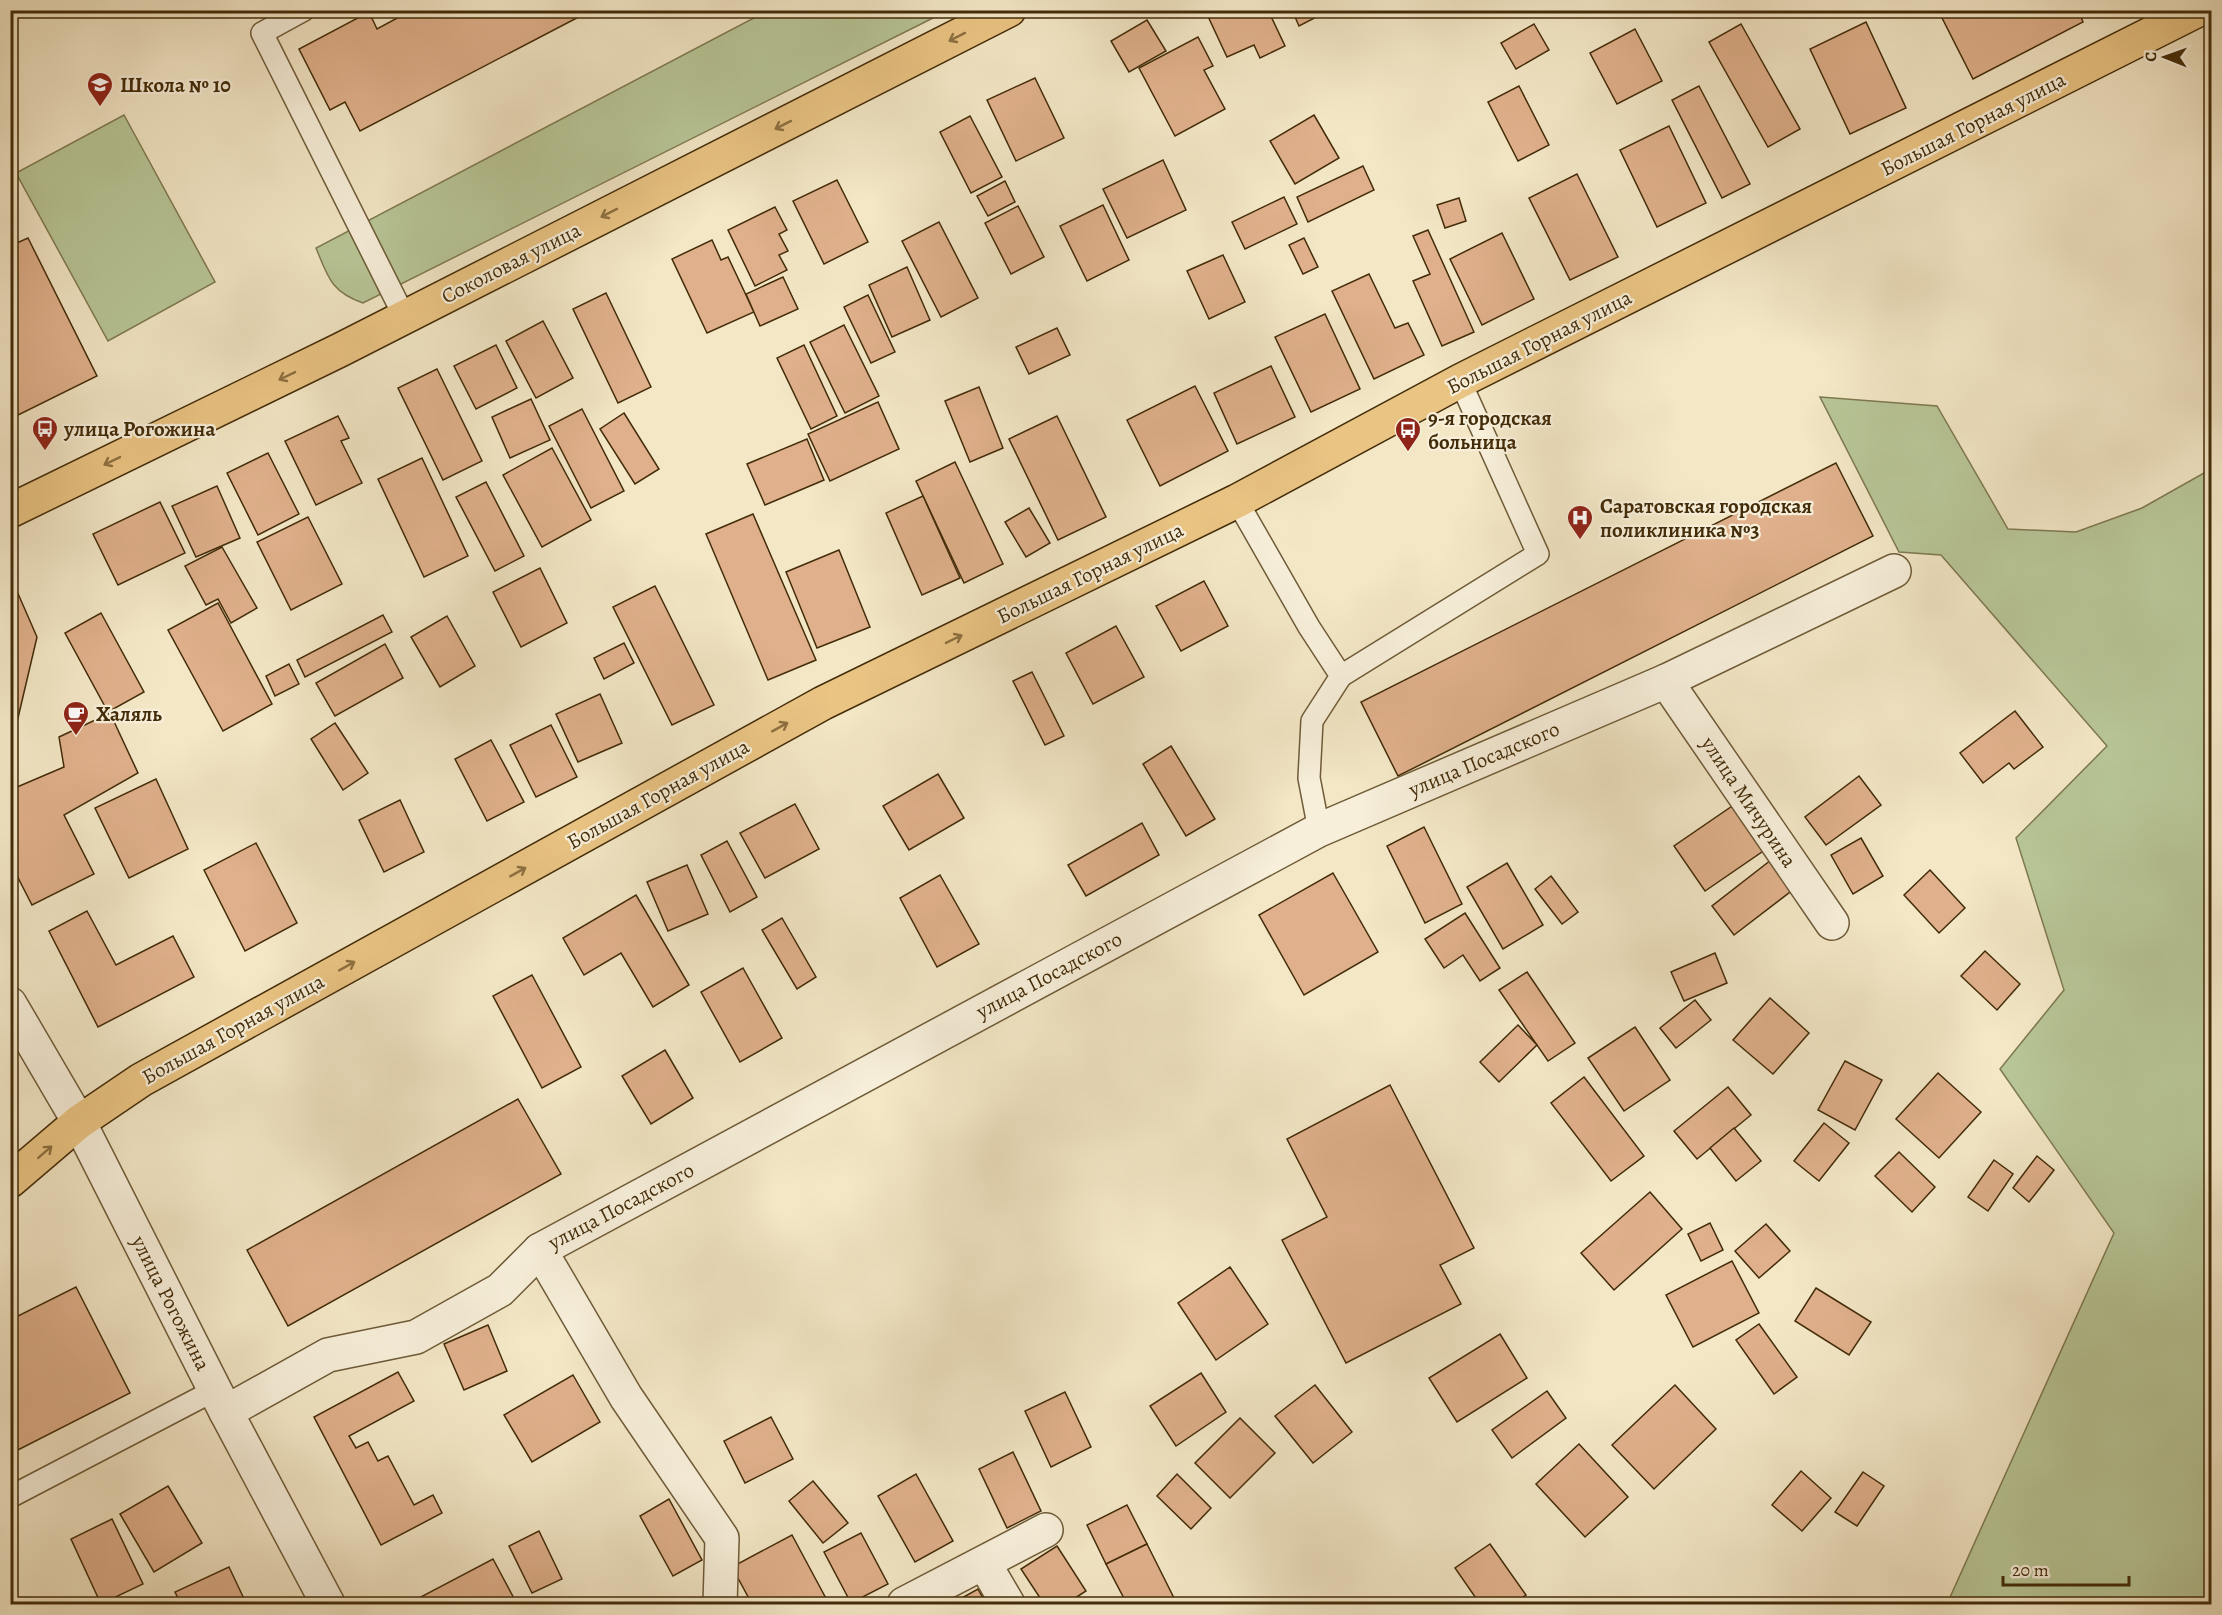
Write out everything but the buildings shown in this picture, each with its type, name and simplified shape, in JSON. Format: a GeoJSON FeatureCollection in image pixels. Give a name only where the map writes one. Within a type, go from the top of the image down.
{"type":"FeatureCollection","features":[{"type":"Feature","properties":{"kind":"main road","name":"Соколовая улица"},"geometry":{"type":"LineString","coordinates":[[10,511],[404,316],[1009,10]]}},
{"type":"Feature","properties":{"kind":"main road","name":"Большая Горная улица"},"geometry":{"type":"LineString","coordinates":[[10,1181],[79,1122],[141,1080],[823,703],[1237,501],[1460,381],[2198,10]]}},
{"type":"Feature","properties":{"kind":"street","name":"улица Посадского"},"geometry":{"type":"LineString","coordinates":[[221,1401],[328,1355],[417,1337],[500,1290],[540,1250],[1319,830],[1666,681],[1894,571]]}},
{"type":"Feature","properties":{"kind":"street","name":"улица Мичурина"},"geometry":{"type":"LineString","coordinates":[[1666,681],[1832,924]]}},
{"type":"Feature","properties":{"kind":"street","name":"улица Рогожина"},"geometry":{"type":"LineString","coordinates":[[10,1004],[79,1122],[328,1605]]}},
{"type":"Feature","properties":{"kind":"street"},"geometry":{"type":"LineString","coordinates":[[540,1250],[626,1397],[722,1538],[720,1605]]}},
{"type":"Feature","properties":{"kind":"street"},"geometry":{"type":"LineString","coordinates":[[904,1605],[1046,1530]]}},
{"type":"Feature","properties":{"kind":"street"},"geometry":{"type":"LineString","coordinates":[[984,1563],[1008,1605]]}},
{"type":"Feature","properties":{"kind":"lane"},"geometry":{"type":"LineString","coordinates":[[304,10],[262,33],[404,316]]}},
{"type":"Feature","properties":{"kind":"lane"},"geometry":{"type":"LineString","coordinates":[[1319,830],[1309,778],[1312,721],[1341,676],[1538,554],[1460,381]]}},
{"type":"Feature","properties":{"kind":"lane"},"geometry":{"type":"LineString","coordinates":[[1237,501],[1309,627],[1341,676]]}},
{"type":"Feature","properties":{"kind":"lane"},"geometry":{"type":"LineString","coordinates":[[10,1497],[221,1401]]}},
{"type":"Feature","properties":{"kind":"green space"},"geometry":{"type":"Polygon","coordinates":[[[767,11],[947,11],[363,303],[344,294],[332,282],[316,248],[767,11]]]}},
{"type":"Feature","properties":{"kind":"green space"},"geometry":{"type":"Polygon","coordinates":[[[124,115],[215,282],[108,341],[16,173],[124,115]]]}},
{"type":"Feature","properties":{"kind":"green space"},"geometry":{"type":"Polygon","coordinates":[[[1820,397],[1937,406],[2008,529],[2076,532],[2142,508],[2211,469],[2211,1604],[1947,1604],[2114,1233],[2000,1069],[2064,990],[2016,838],[2107,746],[1941,555],[1899,552],[1820,397]]]}},
{"type":"Feature","properties":{"kind":"place","name":"Школа № 10"},"geometry":{"type":"Point","coordinates":[100,108]}},
{"type":"Feature","properties":{"kind":"place","name":"улица Рогожина"},"geometry":{"type":"Point","coordinates":[45,452]}},
{"type":"Feature","properties":{"kind":"place","name":"9-я городская больница"},"geometry":{"type":"Point","coordinates":[1408,453]}},
{"type":"Feature","properties":{"kind":"place","name":"Саратовская городская поликлиника №3"},"geometry":{"type":"Point","coordinates":[1580,541]}},
{"type":"Feature","properties":{"kind":"place","name":"Халяль"},"geometry":{"type":"Point","coordinates":[76,737]}}]}
